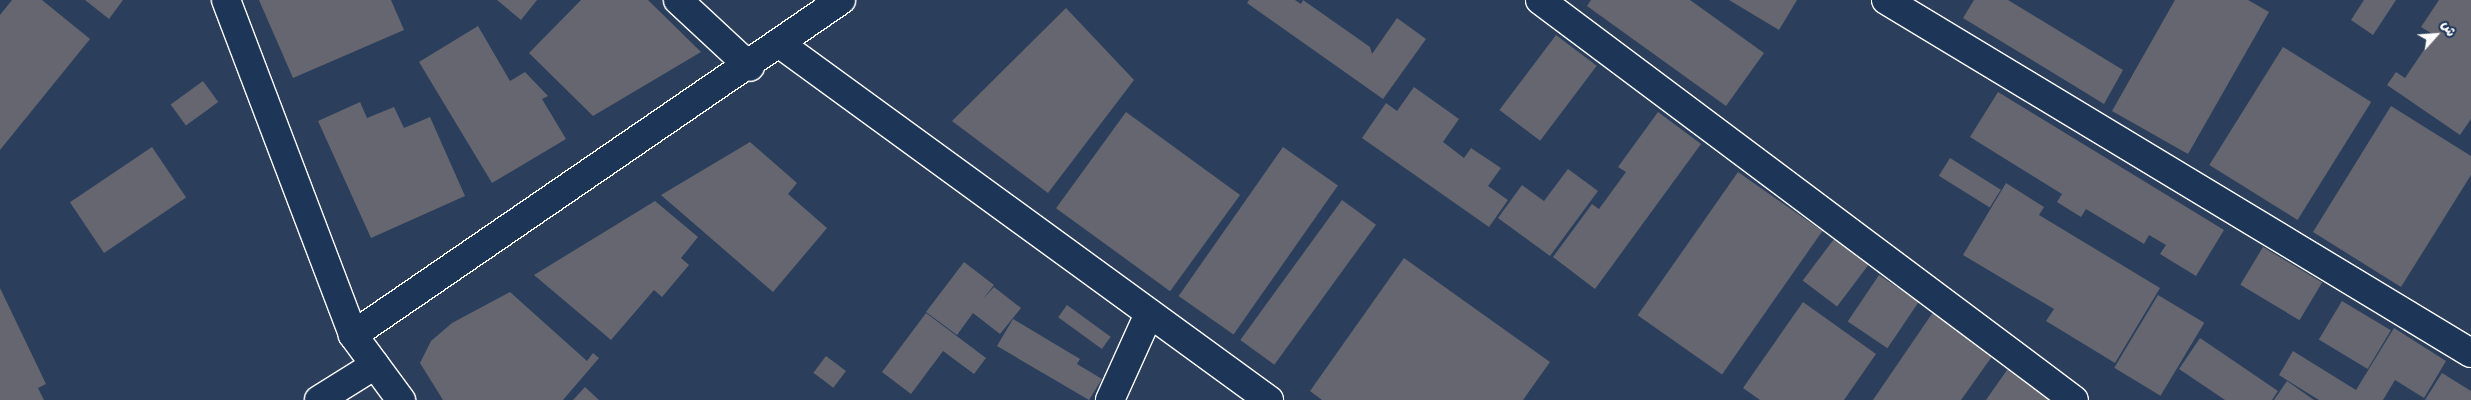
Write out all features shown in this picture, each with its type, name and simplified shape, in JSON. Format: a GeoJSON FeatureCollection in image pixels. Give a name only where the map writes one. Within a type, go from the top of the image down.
{"type":"FeatureCollection","features":[{"type":"Feature","properties":{"kind":"street"},"geometry":{"type":"LineString","coordinates":[[226,0],[354,335],[401,400]]}},
{"type":"Feature","properties":{"kind":"street"},"geometry":{"type":"LineString","coordinates":[[678,0],[750,67]]}},
{"type":"Feature","properties":{"kind":"street"},"geometry":{"type":"LineString","coordinates":[[354,335],[750,67],[841,0]]}},
{"type":"Feature","properties":{"kind":"street"},"geometry":{"type":"LineString","coordinates":[[1540,0],[2074,400]]}},
{"type":"Feature","properties":{"kind":"street"},"geometry":{"type":"LineString","coordinates":[[1886,0],[2471,353]]}},
{"type":"Feature","properties":{"kind":"street"},"geometry":{"type":"LineString","coordinates":[[780,44],[1148,316],[1269,400]]}},
{"type":"Feature","properties":{"kind":"street"},"geometry":{"type":"LineString","coordinates":[[1110,400],[1148,316]]}},
{"type":"Feature","properties":{"kind":"street"},"geometry":{"type":"LineString","coordinates":[[319,400],[375,365]]}},
{"type":"Feature","properties":{"kind":"building"},"geometry":{"type":"Polygon","coordinates":[[[12,0],[42,0],[90,39],[0,150],[0,15],[12,0]]]}},
{"type":"Feature","properties":{"kind":"building"},"geometry":{"type":"Polygon","coordinates":[[[85,0],[123,0],[109,19],[85,0]]]}},
{"type":"Feature","properties":{"kind":"building"},"geometry":{"type":"Polygon","coordinates":[[[259,0],[391,0],[404,30],[293,78],[259,0]]]}},
{"type":"Feature","properties":{"kind":"building"},"geometry":{"type":"Polygon","coordinates":[[[497,0],[537,0],[521,20],[497,0]]]}},
{"type":"Feature","properties":{"kind":"building"},"geometry":{"type":"Polygon","coordinates":[[[581,0],[648,0],[701,52],[593,116],[529,53],[581,0]]]}},
{"type":"Feature","properties":{"kind":"building"},"geometry":{"type":"Polygon","coordinates":[[[1249,0],[1295,0],[1301,4],[1303,0],[1370,47],[1372,54],[1397,18],[1426,39],[1383,99],[1247,3],[1249,0]]]}},
{"type":"Feature","properties":{"kind":"building"},"geometry":{"type":"Polygon","coordinates":[[[1591,0],[1690,0],[1764,53],[1726,106],[1587,6],[1591,0]]]}},
{"type":"Feature","properties":{"kind":"building"},"geometry":{"type":"Polygon","coordinates":[[[1729,0],[1797,0],[1779,30],[1729,0]]]}},
{"type":"Feature","properties":{"kind":"building"},"geometry":{"type":"Polygon","coordinates":[[[1974,0],[2008,0],[2123,70],[2104,104],[1963,18],[1974,0]]]}},
{"type":"Feature","properties":{"kind":"building"},"geometry":{"type":"Polygon","coordinates":[[[2175,0],[2248,0],[2269,12],[2188,154],[2112,111],[2175,0]]]}},
{"type":"Feature","properties":{"kind":"building"},"geometry":{"type":"Polygon","coordinates":[[[2364,0],[2396,0],[2373,35],[2351,20],[2364,0]]]}},
{"type":"Feature","properties":{"kind":"building"},"geometry":{"type":"Polygon","coordinates":[[[2439,0],[2471,0],[2471,119],[2460,135],[2387,85],[2396,72],[2405,78],[2434,35],[2421,27],[2439,0]]]}},
{"type":"Feature","properties":{"kind":"building"},"geometry":{"type":"Polygon","coordinates":[[[1066,8],[1134,80],[1048,193],[952,121],[1066,8]]]}},
{"type":"Feature","properties":{"kind":"building"},"geometry":{"type":"Polygon","coordinates":[[[478,26],[510,81],[525,72],[548,96],[542,99],[566,139],[492,183],[419,62],[478,26]]]}},
{"type":"Feature","properties":{"kind":"building"},"geometry":{"type":"Polygon","coordinates":[[[1556,35],[1597,66],[1540,141],[1499,110],[1556,35]]]}},
{"type":"Feature","properties":{"kind":"building"},"geometry":{"type":"Polygon","coordinates":[[[2283,47],[2371,102],[2298,220],[2209,165],[2283,47]]]}},
{"type":"Feature","properties":{"kind":"building"},"geometry":{"type":"Polygon","coordinates":[[[203,81],[218,102],[186,126],[171,105],[203,81]]]}},
{"type":"Feature","properties":{"kind":"building"},"geometry":{"type":"Polygon","coordinates":[[[1414,87],[1459,119],[1443,142],[1464,158],[1471,148],[1501,168],[1488,186],[1508,200],[1489,227],[1362,138],[1386,103],[1397,111],[1414,87]]]}},
{"type":"Feature","properties":{"kind":"building"},"geometry":{"type":"Polygon","coordinates":[[[1998,92],[2224,230],[2196,276],[2160,254],[2166,245],[2149,235],[2144,244],[2086,209],[2081,217],[2057,202],[2062,194],[1970,137],[1998,92]]]}},
{"type":"Feature","properties":{"kind":"building"},"geometry":{"type":"Polygon","coordinates":[[[360,102],[367,118],[394,107],[404,128],[430,117],[465,196],[371,238],[318,121],[360,102]]]}},
{"type":"Feature","properties":{"kind":"building"},"geometry":{"type":"Polygon","coordinates":[[[2391,106],[2471,156],[2471,175],[2401,287],[2313,232],[2391,106]]]}},
{"type":"Feature","properties":{"kind":"building"},"geometry":{"type":"Polygon","coordinates":[[[1126,112],[1240,195],[1170,291],[1056,208],[1126,112]]]}},
{"type":"Feature","properties":{"kind":"building"},"geometry":{"type":"Polygon","coordinates":[[[1658,112],[1701,144],[1595,289],[1553,257],[1592,204],[1599,209],[1626,172],[1618,167],[1658,112]]]}},
{"type":"Feature","properties":{"kind":"building"},"geometry":{"type":"Polygon","coordinates":[[[750,142],[797,183],[788,194],[827,228],[773,292],[661,195],[750,142]]]}},
{"type":"Feature","properties":{"kind":"building"},"geometry":{"type":"Polygon","coordinates":[[[152,147],[186,198],[104,253],[70,202],[152,147]]]}},
{"type":"Feature","properties":{"kind":"building"},"geometry":{"type":"Polygon","coordinates":[[[1283,147],[1338,185],[1233,335],[1179,296],[1283,147]]]}},
{"type":"Feature","properties":{"kind":"building"},"geometry":{"type":"Polygon","coordinates":[[[1950,158],[2001,190],[1990,208],[1939,176],[1950,158]]]}},
{"type":"Feature","properties":{"kind":"building"},"geometry":{"type":"Polygon","coordinates":[[[1568,169],[1598,191],[1550,256],[1498,218],[1522,185],[1544,201],[1568,169]]]}},
{"type":"Feature","properties":{"kind":"building"},"geometry":{"type":"Polygon","coordinates":[[[1738,172],[1822,231],[1722,374],[1638,315],[1738,172]]]}},
{"type":"Feature","properties":{"kind":"building"},"geometry":{"type":"Polygon","coordinates":[[[2006,183],[2044,207],[2039,215],[2160,288],[2115,363],[2046,321],[2054,309],[1963,255],[2006,183]]]}},
{"type":"Feature","properties":{"kind":"building"},"geometry":{"type":"Polygon","coordinates":[[[1342,200],[1376,225],[1274,365],[1240,340],[1342,200]]]}},
{"type":"Feature","properties":{"kind":"building"},"geometry":{"type":"Polygon","coordinates":[[[655,201],[698,237],[681,258],[689,265],[662,297],[654,290],[611,340],[534,275],[655,201]]]}},
{"type":"Feature","properties":{"kind":"building"},"geometry":{"type":"Polygon","coordinates":[[[1834,239],[1868,265],[1837,306],[1803,281],[1834,239]]]}},
{"type":"Feature","properties":{"kind":"building"},"geometry":{"type":"Polygon","coordinates":[[[2263,247],[2322,283],[2299,320],[2240,285],[2263,247]]]}},
{"type":"Feature","properties":{"kind":"building"},"geometry":{"type":"Polygon","coordinates":[[[1404,258],[1550,362],[1523,400],[1322,400],[1310,391],[1404,258]]]}},
{"type":"Feature","properties":{"kind":"building"},"geometry":{"type":"Polygon","coordinates":[[[964,262],[994,285],[983,299],[994,287],[1021,308],[1000,334],[973,313],[957,335],[926,312],[964,262]]]}},
{"type":"Feature","properties":{"kind":"building"},"geometry":{"type":"Polygon","coordinates":[[[1879,275],[1919,302],[1887,348],[1848,321],[1879,275]]]}},
{"type":"Feature","properties":{"kind":"building"},"geometry":{"type":"Polygon","coordinates":[[[0,288],[46,384],[38,388],[44,400],[0,400],[0,288]]]}},
{"type":"Feature","properties":{"kind":"building"},"geometry":{"type":"Polygon","coordinates":[[[510,292],[587,361],[593,353],[599,358],[563,400],[443,400],[420,363],[431,341],[452,323],[510,292]]]}},
{"type":"Feature","properties":{"kind":"building"},"geometry":{"type":"Polygon","coordinates":[[[2158,295],[2204,323],[2161,396],[2114,368],[2158,295]]]}},
{"type":"Feature","properties":{"kind":"building"},"geometry":{"type":"Polygon","coordinates":[[[2342,301],[2391,330],[2368,369],[2319,340],[2342,301]]]}},
{"type":"Feature","properties":{"kind":"building"},"geometry":{"type":"Polygon","coordinates":[[[1803,302],[1876,354],[1844,400],[1760,400],[1743,388],[1803,302]]]}},
{"type":"Feature","properties":{"kind":"building"},"geometry":{"type":"Polygon","coordinates":[[[1940,302],[1998,348],[1961,400],[1873,400],[1940,302]]]}},
{"type":"Feature","properties":{"kind":"building"},"geometry":{"type":"Polygon","coordinates":[[[1067,305],[1111,337],[1102,349],[1058,317],[1067,305]]]}},
{"type":"Feature","properties":{"kind":"building"},"geometry":{"type":"Polygon","coordinates":[[[926,313],[986,358],[974,374],[943,351],[911,394],[882,372],[926,313]]]}},
{"type":"Feature","properties":{"kind":"building"},"geometry":{"type":"Polygon","coordinates":[[[1013,319],[1080,359],[1077,364],[1102,379],[1089,400],[997,346],[1013,319]]]}},
{"type":"Feature","properties":{"kind":"building"},"geometry":{"type":"Polygon","coordinates":[[[2394,328],[2446,361],[2424,398],[2395,380],[2383,400],[2319,400],[2279,375],[2293,351],[2356,390],[2394,328]]]}},
{"type":"Feature","properties":{"kind":"building"},"geometry":{"type":"Polygon","coordinates":[[[2200,338],[2278,391],[2272,400],[2225,400],[2179,369],[2200,338]]]}},
{"type":"Feature","properties":{"kind":"building"},"geometry":{"type":"Polygon","coordinates":[[[826,356],[846,371],[833,388],[813,373],[826,356]]]}},
{"type":"Feature","properties":{"kind":"building"},"geometry":{"type":"Polygon","coordinates":[[[2014,360],[2065,400],[1986,400],[2014,360]]]}},
{"type":"Feature","properties":{"kind":"building"},"geometry":{"type":"Polygon","coordinates":[[[2442,373],[2471,391],[2471,400],[2425,400],[2442,373]]]}},
{"type":"Feature","properties":{"kind":"building"},"geometry":{"type":"Polygon","coordinates":[[[2287,381],[2314,400],[2274,400],[2287,381]]]}},
{"type":"Feature","properties":{"kind":"building"},"geometry":{"type":"Polygon","coordinates":[[[585,387],[599,400],[573,400],[585,387]]]}}]}
